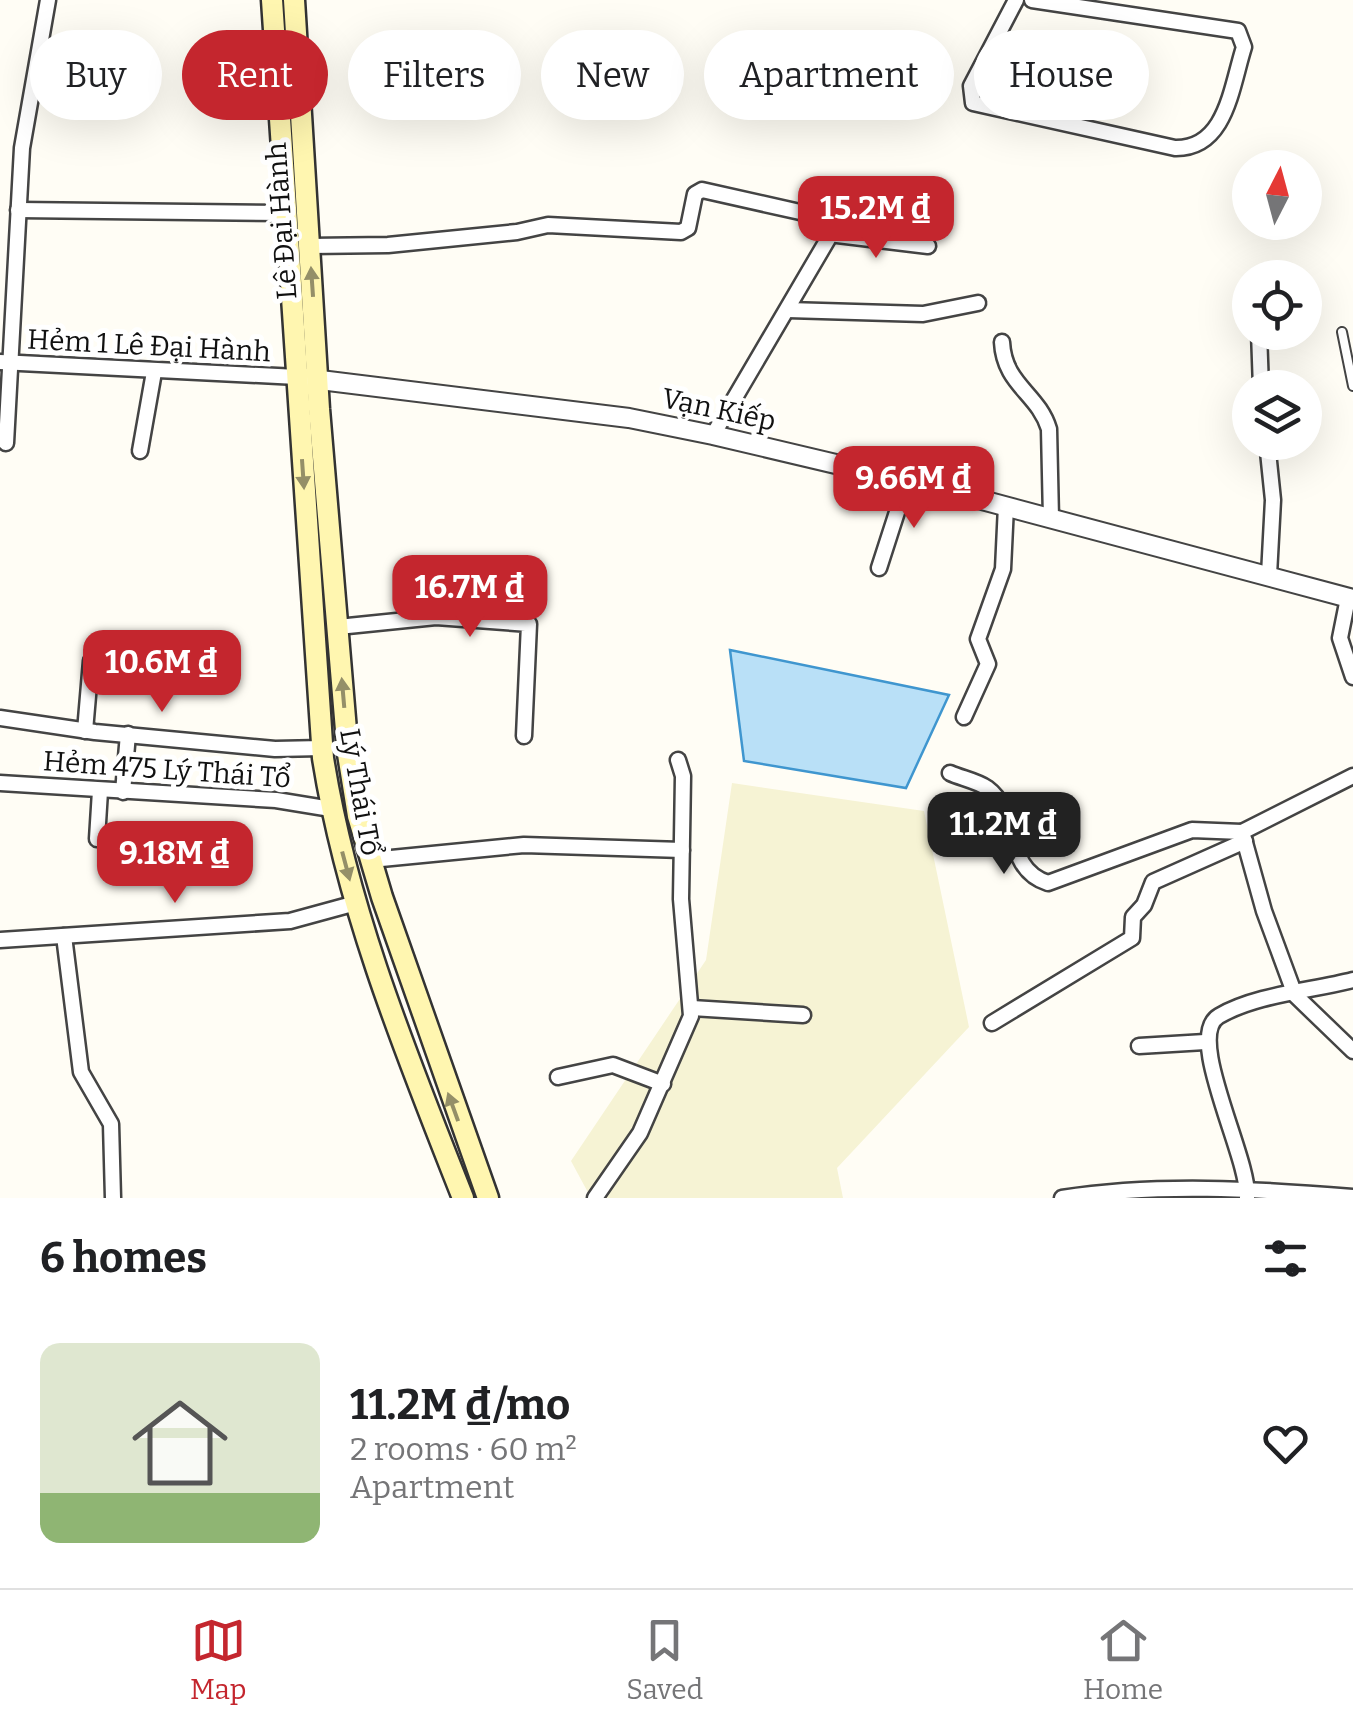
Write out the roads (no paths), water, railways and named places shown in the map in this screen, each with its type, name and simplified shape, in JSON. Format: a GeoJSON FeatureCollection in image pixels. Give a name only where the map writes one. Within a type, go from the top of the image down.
{"type":"FeatureCollection","features":[{"type":"Feature","properties":{"kind":"main road","name":"Lê Đại Hành"},"geometry":{"type":"LineString","coordinates":[[272,0],[296,377]]}},
{"type":"Feature","properties":{"kind":"main road","name":"Lê Đại Hành"},"geometry":{"type":"LineString","coordinates":[[294,0],[318,380]]}},
{"type":"Feature","properties":{"kind":"main road","name":"Lý Thái Tổ"},"geometry":{"type":"LineString","coordinates":[[296,377],[322,748],[331,809],[356,904],[462,1198]]}},
{"type":"Feature","properties":{"kind":"main road","name":"Lý Thái Tổ"},"geometry":{"type":"LineString","coordinates":[[318,380],[348,754],[371,860],[454,1112],[488,1198]]}},
{"type":"Feature","properties":{"kind":"street"},"geometry":{"type":"LineString","coordinates":[[6,444],[6,363],[22,148],[48,0]]}},
{"type":"Feature","properties":{"kind":"street"},"geometry":{"type":"LineString","coordinates":[[1010,1],[971,86],[974,102],[1174,148],[1196,147],[1210,138],[1244,47],[1238,31],[1032,0]]}},
{"type":"Feature","properties":{"kind":"street"},"geometry":{"type":"LineString","coordinates":[[310,246],[388,245],[518,232],[548,225],[682,232],[688,228],[695,194],[702,190],[800,212],[825,224],[829,234]]}},
{"type":"Feature","properties":{"kind":"street"},"geometry":{"type":"LineString","coordinates":[[18,210],[286,213]]}},
{"type":"Feature","properties":{"kind":"street"},"geometry":{"type":"LineString","coordinates":[[829,234],[928,246]]}},
{"type":"Feature","properties":{"kind":"street"},"geometry":{"type":"LineString","coordinates":[[712,434],[829,234]]}},
{"type":"Feature","properties":{"kind":"street"},"geometry":{"type":"LineString","coordinates":[[788,310],[923,314],[978,304]]}},
{"type":"Feature","properties":{"kind":"street"},"geometry":{"type":"LineString","coordinates":[[1002,342],[1009,374],[1047,422],[1051,518]]}},
{"type":"Feature","properties":{"kind":"street","name":"Hẻm 1 Lê Đại Hành"},"geometry":{"type":"LineString","coordinates":[[6,363],[296,377]]}},
{"type":"Feature","properties":{"kind":"street"},"geometry":{"type":"LineString","coordinates":[[140,452],[154,372]]}},
{"type":"Feature","properties":{"kind":"street","name":"Vạn Kiếp"},"geometry":{"type":"LineString","coordinates":[[296,377],[629,418],[712,434],[1006,506],[1351,599]]}},
{"type":"Feature","properties":{"kind":"street"},"geometry":{"type":"LineString","coordinates":[[1269,460],[1272,500],[1269,575]]}},
{"type":"Feature","properties":{"kind":"street"},"geometry":{"type":"LineString","coordinates":[[879,568],[907,481]]}},
{"type":"Feature","properties":{"kind":"street"},"geometry":{"type":"LineString","coordinates":[[964,717],[988,664],[978,639],[1003,570],[1006,506]]}},
{"type":"Feature","properties":{"kind":"street"},"geometry":{"type":"LineString","coordinates":[[1351,599],[1340,638],[1353,677]]}},
{"type":"Feature","properties":{"kind":"street"},"geometry":{"type":"LineString","coordinates":[[338,627],[436,617],[528,624],[524,736]]}},
{"type":"Feature","properties":{"kind":"street"},"geometry":{"type":"LineString","coordinates":[[86,731],[91,661]]}},
{"type":"Feature","properties":{"kind":"street"},"geometry":{"type":"LineString","coordinates":[[0,718],[86,731],[275,749],[322,748]]}},
{"type":"Feature","properties":{"kind":"street"},"geometry":{"type":"LineString","coordinates":[[123,792],[128,734]]}},
{"type":"Feature","properties":{"kind":"street"},"geometry":{"type":"LineString","coordinates":[[597,1198],[622,1163],[663,1084],[692,1008],[682,899],[683,776],[678,760]]}},
{"type":"Feature","properties":{"kind":"street"},"geometry":{"type":"LineString","coordinates":[[950,773],[987,788],[1002,807],[1020,863],[1032,878],[1048,884],[1192,830],[1244,836]]}},
{"type":"Feature","properties":{"kind":"street"},"geometry":{"type":"LineString","coordinates":[[992,1023],[1132,938],[1133,917],[1144,905],[1152,882],[1353,776]]}},
{"type":"Feature","properties":{"kind":"street","name":"Hẻm 475 Lý Thái Tổ"},"geometry":{"type":"LineString","coordinates":[[0,782],[276,800],[331,809]]}},
{"type":"Feature","properties":{"kind":"street"},"geometry":{"type":"LineString","coordinates":[[97,839],[100,791]]}},
{"type":"Feature","properties":{"kind":"street"},"geometry":{"type":"LineString","coordinates":[[1244,836],[1264,911],[1295,995],[1353,1051]]}},
{"type":"Feature","properties":{"kind":"street"},"geometry":{"type":"LineString","coordinates":[[371,860],[508,846],[682,850]]}},
{"type":"Feature","properties":{"kind":"street"},"geometry":{"type":"LineString","coordinates":[[0,940],[290,921],[356,904]]}},
{"type":"Feature","properties":{"kind":"street"},"geometry":{"type":"LineString","coordinates":[[64,936],[81,1072],[111,1124],[113,1198]]}},
{"type":"Feature","properties":{"kind":"street"},"geometry":{"type":"LineString","coordinates":[[1247,1194],[1242,1156],[1205,1042],[1215,1018],[1250,1004],[1353,980]]}},
{"type":"Feature","properties":{"kind":"street"},"geometry":{"type":"LineString","coordinates":[[692,1008],[802,1015]]}},
{"type":"Feature","properties":{"kind":"street"},"geometry":{"type":"LineString","coordinates":[[1139,1046],[1205,1042]]}},
{"type":"Feature","properties":{"kind":"street"},"geometry":{"type":"LineString","coordinates":[[558,1077],[613,1065],[663,1084]]}},
{"type":"Feature","properties":{"kind":"street"},"geometry":{"type":"LineString","coordinates":[[1062,1198],[1096,1193],[1353,1197]]}},
{"type":"Feature","properties":{"kind":"lane"},"geometry":{"type":"LineString","coordinates":[[1342,332],[1353,386]]}},
{"type":"Feature","properties":{"kind":"water"},"geometry":{"type":"Polygon","coordinates":[[[730,650],[949,695],[906,788],[744,761],[730,650]]]}}]}
